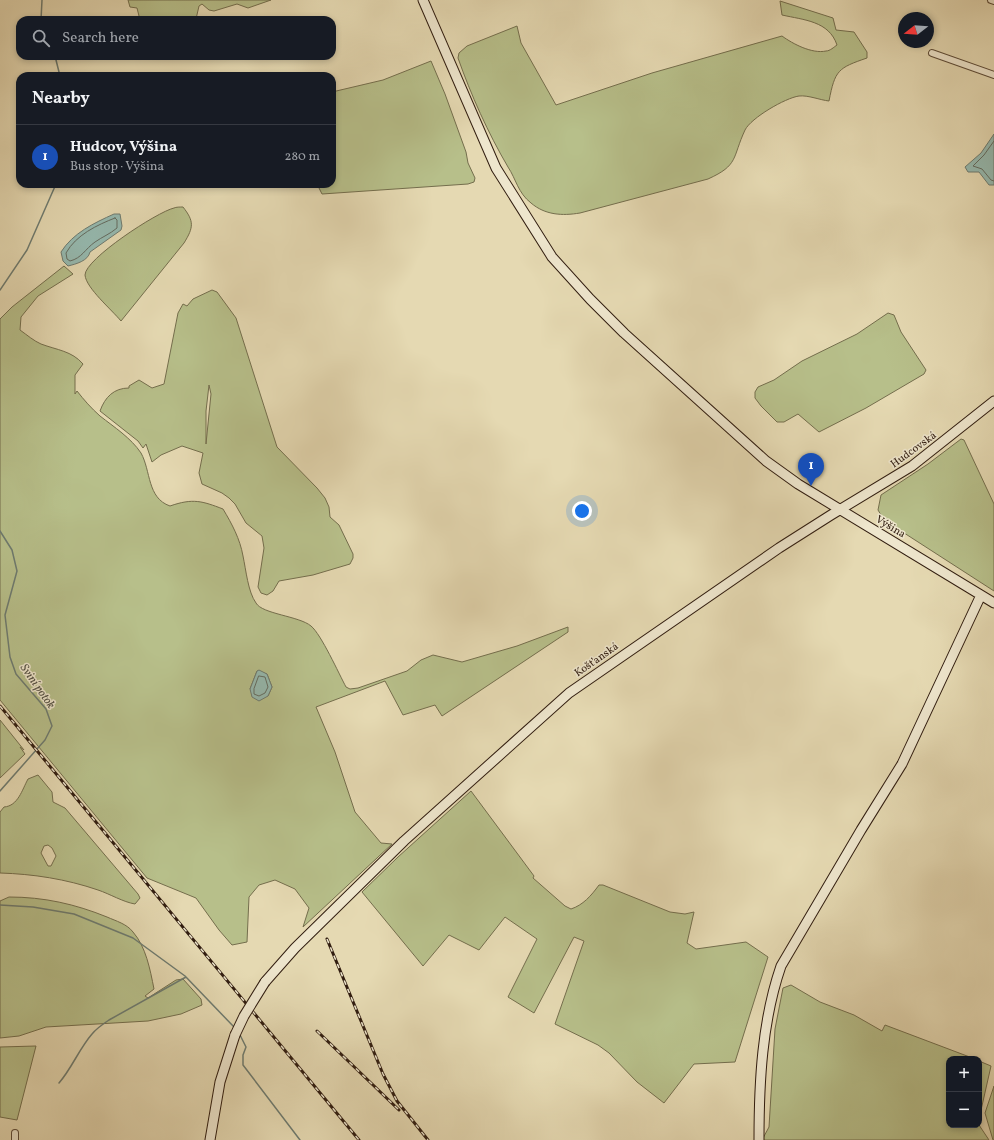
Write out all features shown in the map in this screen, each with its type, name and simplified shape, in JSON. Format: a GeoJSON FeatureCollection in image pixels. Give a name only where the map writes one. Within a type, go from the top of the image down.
{"type":"FeatureCollection","features":[{"type":"Feature","properties":{"kind":"street","name":"Výšina"},"geometry":{"type":"LineString","coordinates":[[423,0],[491,160],[512,197],[554,260],[624,333],[750,449],[788,477],[994,603]]}},
{"type":"Feature","properties":{"kind":"street"},"geometry":{"type":"LineString","coordinates":[[990,0],[994,1]]}},
{"type":"Feature","properties":{"kind":"street"},"geometry":{"type":"LineString","coordinates":[[932,54],[994,75]]}},
{"type":"Feature","properties":{"kind":"street","name":"Hudcovská"},"geometry":{"type":"LineString","coordinates":[[840,509],[920,460],[994,401]]}},
{"type":"Feature","properties":{"kind":"street","name":"Košťanská"},"geometry":{"type":"LineString","coordinates":[[210,1140],[222,1076],[235,1035],[248,1009],[265,982],[288,955],[388,856],[549,710],[577,687],[779,548],[840,509]]}},
{"type":"Feature","properties":{"kind":"street"},"geometry":{"type":"LineString","coordinates":[[760,1140],[763,1055],[768,1016],[774,988],[782,966],[861,830],[902,764],[981,595]]}},
{"type":"Feature","properties":{"kind":"street"},"geometry":{"type":"LineString","coordinates":[[15,1140],[16,1132]]}},
{"type":"Feature","properties":{"kind":"green space"},"geometry":{"type":"Polygon","coordinates":[[[128,0],[271,0],[248,8],[237,4],[214,11],[209,10],[202,4],[199,6],[197,16],[139,16],[137,8],[130,7],[128,0]]]}},
{"type":"Feature","properties":{"kind":"green space"},"geometry":{"type":"Polygon","coordinates":[[[780,1],[833,18],[836,30],[854,32],[867,52],[867,58],[844,68],[839,72],[833,83],[829,101],[799,96],[786,100],[761,114],[748,125],[730,165],[708,179],[580,213],[554,214],[536,207],[523,195],[474,100],[458,58],[459,53],[467,46],[517,26],[521,43],[556,105],[652,73],[782,36],[809,50],[821,52],[830,50],[837,45],[833,37],[822,26],[807,20],[782,15],[780,1]]]}},
{"type":"Feature","properties":{"kind":"green space"},"geometry":{"type":"Polygon","coordinates":[[[431,61],[445,94],[466,152],[468,163],[475,178],[474,182],[468,184],[322,194],[319,188],[336,188],[336,91],[383,80],[431,61]]]}},
{"type":"Feature","properties":{"kind":"green space"},"geometry":{"type":"Polygon","coordinates":[[[176,207],[183,207],[191,220],[190,233],[184,243],[121,321],[100,299],[86,280],[85,275],[88,268],[109,248],[138,227],[165,211],[176,207]]]}},
{"type":"Feature","properties":{"kind":"green space"},"geometry":{"type":"Polygon","coordinates":[[[64,266],[73,274],[38,296],[21,317],[20,330],[38,343],[64,351],[74,356],[83,364],[75,375],[75,394],[77,391],[100,416],[132,442],[141,453],[153,490],[157,497],[170,506],[191,501],[203,502],[223,509],[238,538],[249,587],[256,603],[265,610],[298,620],[311,626],[325,645],[346,687],[350,689],[358,688],[407,671],[421,660],[433,655],[462,662],[517,646],[568,627],[568,632],[442,716],[435,705],[403,715],[385,681],[316,707],[335,752],[355,812],[381,843],[392,844],[303,927],[309,908],[295,889],[275,880],[259,885],[249,897],[247,942],[232,945],[196,898],[147,878],[0,700],[0,319],[12,307],[64,266]],[[257,671],[250,689],[268,696],[272,687],[267,674],[257,671]]]}},
{"type":"Feature","properties":{"kind":"green space"},"geometry":{"type":"Polygon","coordinates":[[[212,290],[217,292],[236,318],[277,447],[325,498],[329,507],[330,517],[339,525],[353,554],[350,564],[313,575],[279,581],[273,591],[267,595],[261,593],[258,587],[264,548],[262,536],[246,523],[235,504],[229,498],[222,493],[202,484],[199,473],[203,453],[182,446],[161,455],[152,462],[146,444],[143,448],[138,441],[100,411],[111,394],[124,388],[129,388],[129,386],[139,380],[152,388],[164,384],[178,313],[183,304],[187,306],[193,299],[212,290]],[[209,385],[206,411],[206,444],[211,394],[209,385]]]}},
{"type":"Feature","properties":{"kind":"green space"},"geometry":{"type":"Polygon","coordinates":[[[888,313],[894,315],[901,332],[926,370],[924,374],[866,408],[819,432],[798,414],[784,422],[777,422],[755,398],[755,392],[758,387],[774,380],[802,361],[857,334],[888,313]]]}},
{"type":"Feature","properties":{"kind":"green space"},"geometry":{"type":"Polygon","coordinates":[[[961,439],[964,440],[994,504],[994,591],[884,520],[878,510],[881,495],[928,464],[961,439]]]}},
{"type":"Feature","properties":{"kind":"green space"},"geometry":{"type":"Polygon","coordinates":[[[0,720],[24,750],[20,747],[25,754],[0,778],[0,720]]]}},
{"type":"Feature","properties":{"kind":"green space"},"geometry":{"type":"Polygon","coordinates":[[[38,775],[52,792],[53,802],[65,808],[138,894],[140,898],[135,904],[126,902],[98,890],[62,880],[0,873],[0,812],[4,807],[13,804],[16,801],[28,779],[38,775]],[[48,845],[44,846],[41,853],[48,866],[51,866],[56,856],[52,848],[48,845]]]}},
{"type":"Feature","properties":{"kind":"green space"},"geometry":{"type":"Polygon","coordinates":[[[471,791],[534,876],[533,878],[565,906],[571,909],[583,903],[599,885],[603,885],[670,912],[685,914],[694,912],[687,943],[696,949],[746,942],[768,957],[735,1062],[694,1064],[664,1103],[637,1082],[609,1053],[598,1045],[555,1024],[584,941],[574,937],[534,1013],[508,997],[537,939],[505,917],[479,950],[449,935],[423,966],[362,892],[398,857],[471,791]]]}},
{"type":"Feature","properties":{"kind":"green space"},"geometry":{"type":"Polygon","coordinates":[[[9,897],[35,898],[59,902],[95,912],[118,921],[131,929],[141,944],[147,959],[154,989],[145,996],[148,998],[176,980],[183,979],[201,999],[202,1005],[181,1014],[148,1021],[46,1027],[19,1036],[0,1038],[0,901],[9,897]]]}},
{"type":"Feature","properties":{"kind":"green space"},"geometry":{"type":"Polygon","coordinates":[[[791,985],[820,1002],[854,1015],[882,1031],[885,1025],[967,1056],[946,1056],[946,1128],[981,1128],[989,1140],[762,1140],[769,1127],[775,1029],[783,988],[791,985]]]}},
{"type":"Feature","properties":{"kind":"green space"},"geometry":{"type":"Polygon","coordinates":[[[36,1046],[17,1120],[0,1117],[0,1047],[36,1046]]]}},
{"type":"Feature","properties":{"kind":"green space"},"geometry":{"type":"Polygon","coordinates":[[[982,1062],[991,1066],[982,1106],[982,1062]]]}},
{"type":"Feature","properties":{"kind":"green space"},"geometry":{"type":"Polygon","coordinates":[[[994,1086],[994,1140],[993,1140],[985,1113],[994,1086]]]}},
{"type":"Feature","properties":{"kind":"water"},"geometry":{"type":"Polygon","coordinates":[[[994,134],[994,185],[989,185],[979,172],[968,172],[965,167],[981,153],[994,134]]]}},
{"type":"Feature","properties":{"kind":"water"},"geometry":{"type":"Polygon","coordinates":[[[114,214],[120,214],[122,226],[121,230],[90,252],[87,258],[68,266],[63,261],[61,252],[66,245],[84,229],[114,214]]]}},
{"type":"Feature","properties":{"kind":"water"},"geometry":{"type":"Polygon","coordinates":[[[259,670],[267,674],[272,687],[268,696],[259,701],[252,697],[250,689],[257,671],[259,670]]]}},
{"type":"Feature","properties":{"kind":"waterway","name":"Sviní potok"},"geometry":{"type":"LineString","coordinates":[[41,16],[42,0]]}},
{"type":"Feature","properties":{"kind":"waterway","name":"Sviní potok"},"geometry":{"type":"LineString","coordinates":[[56,60],[59,72]]}},
{"type":"Feature","properties":{"kind":"waterway","name":"Sviní potok"},"geometry":{"type":"LineString","coordinates":[[0,290],[27,250],[54,188]]}},
{"type":"Feature","properties":{"kind":"waterway","name":"Sviní potok"},"geometry":{"type":"LineString","coordinates":[[0,531],[12,550],[17,571],[5,615],[10,657],[16,674],[46,709],[52,726],[45,740],[0,791]]}},
{"type":"Feature","properties":{"kind":"waterway"},"geometry":{"type":"LineString","coordinates":[[0,905],[33,907],[74,914],[133,938],[185,976],[234,1027]]}},
{"type":"Feature","properties":{"kind":"waterway"},"geometry":{"type":"LineString","coordinates":[[59,1083],[87,1040],[98,1028],[109,1020],[186,977]]}},
{"type":"Feature","properties":{"kind":"waterway"},"geometry":{"type":"LineString","coordinates":[[239,1033],[246,1047],[243,1055],[243,1065],[300,1140]]}},
{"type":"Feature","properties":{"kind":"railway"},"geometry":{"type":"LineString","coordinates":[[0,706],[359,1140]]}},
{"type":"Feature","properties":{"kind":"railway"},"geometry":{"type":"LineString","coordinates":[[327,939],[383,1074],[397,1101],[428,1140]]}},
{"type":"Feature","properties":{"kind":"railway"},"geometry":{"type":"LineString","coordinates":[[317,1031],[399,1110]]}},
{"type":"Feature","properties":{"kind":"place","name":"Hudcov, Výšina"},"geometry":{"type":"Point","coordinates":[811,486]}}]}
